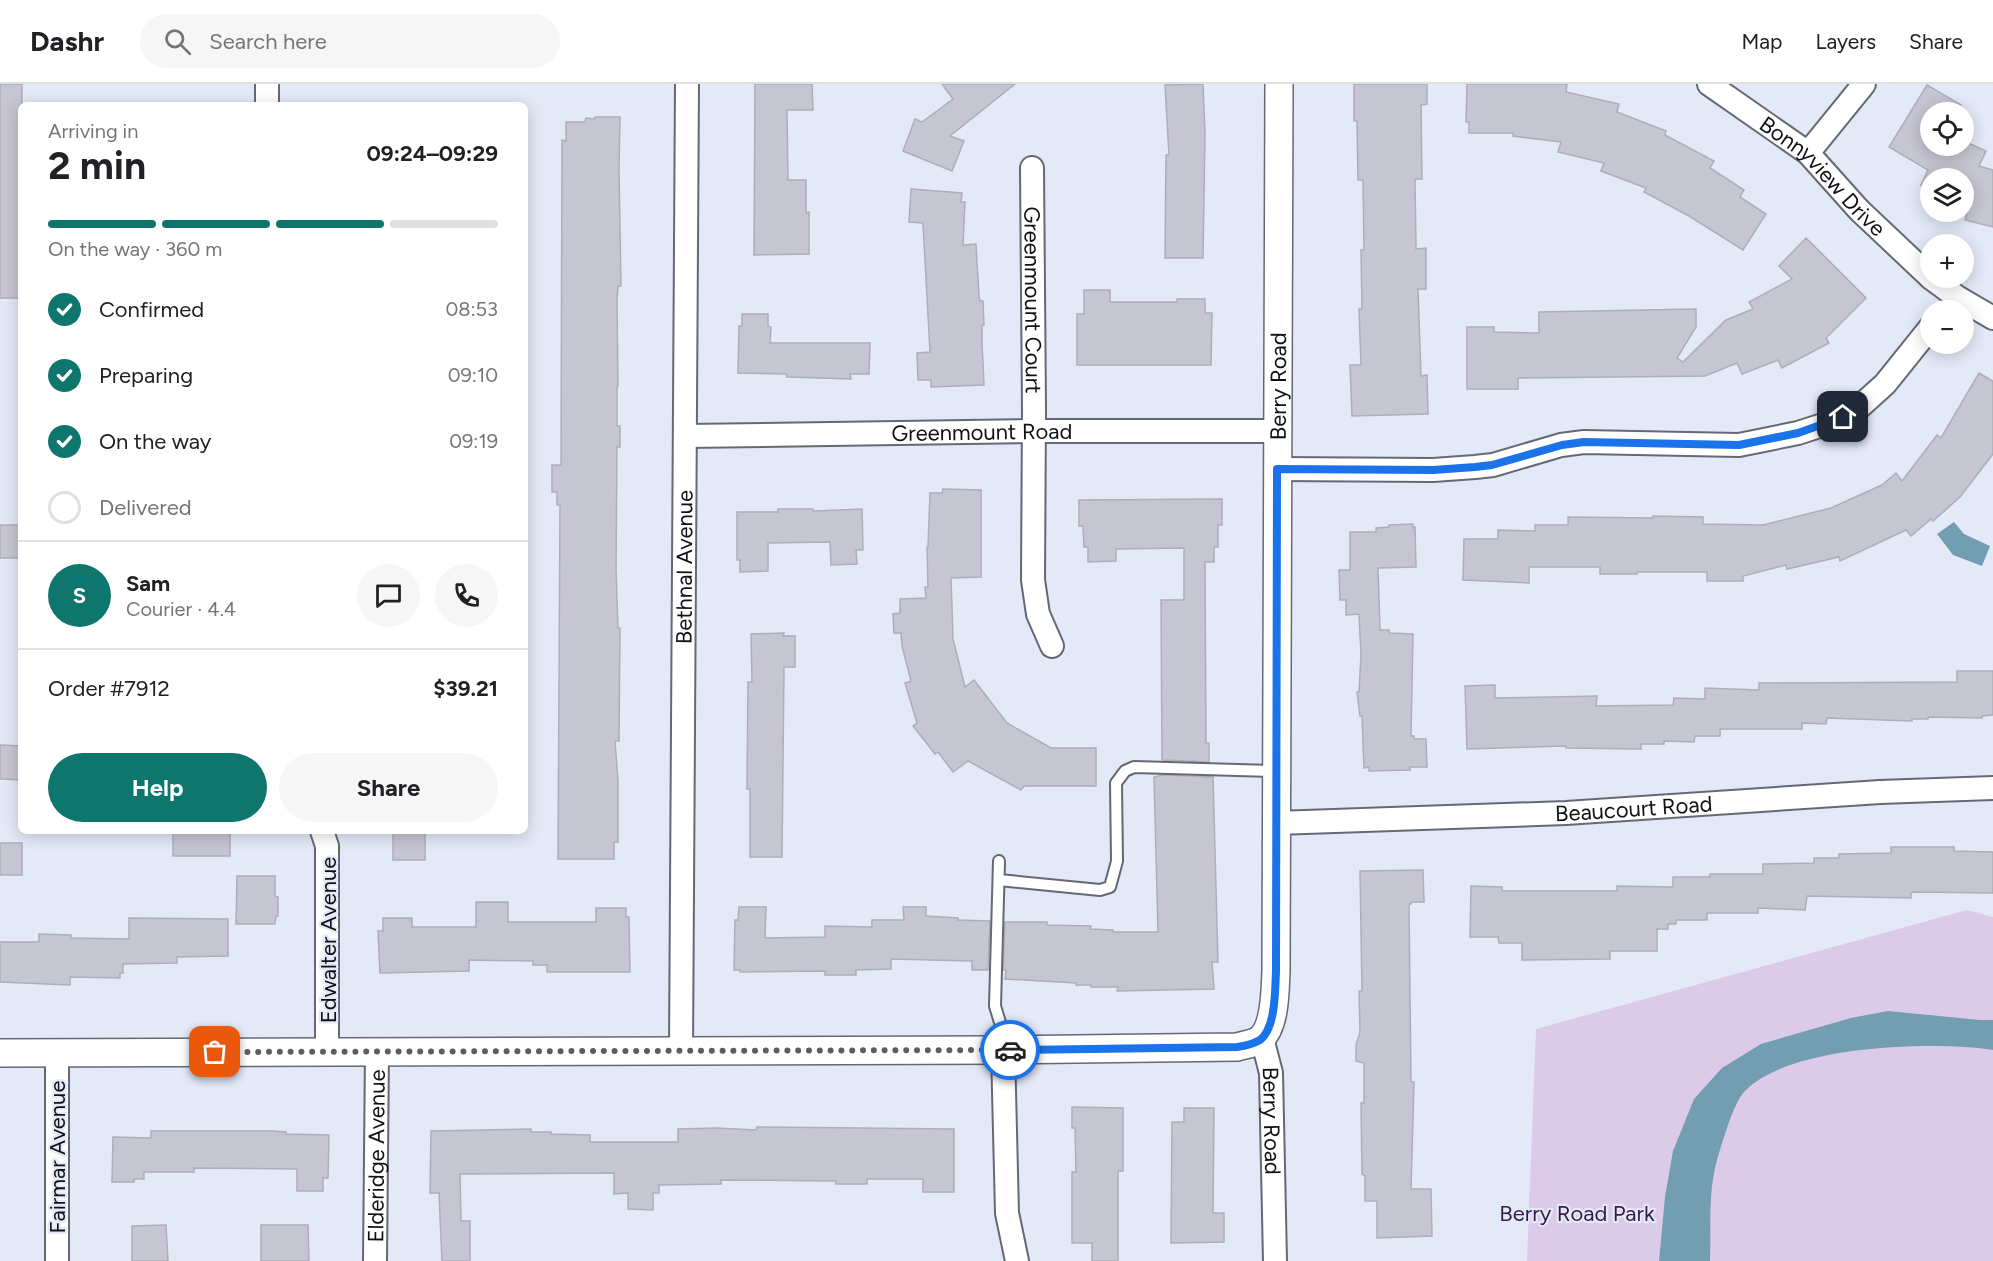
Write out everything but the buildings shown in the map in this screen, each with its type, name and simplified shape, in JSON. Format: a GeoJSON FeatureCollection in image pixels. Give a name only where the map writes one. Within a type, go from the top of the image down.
{"type":"FeatureCollection","features":[{"type":"Feature","properties":{"kind":"street"},"geometry":{"type":"LineString","coordinates":[[267,84],[267,102]]}},
{"type":"Feature","properties":{"kind":"street","name":"Bethnal Avenue"},"geometry":{"type":"LineString","coordinates":[[681,1050],[687,84]]}},
{"type":"Feature","properties":{"kind":"street","name":"Berry Road"},"geometry":{"type":"LineString","coordinates":[[1275,1261],[1271,1073],[1262,1038],[1272,1019],[1275,995],[1279,84]]}},
{"type":"Feature","properties":{"kind":"street","name":"Bonnyview Drive"},"geometry":{"type":"LineString","coordinates":[[1709,84],[1808,153],[1859,210],[1920,267]]}},
{"type":"Feature","properties":{"kind":"street"},"geometry":{"type":"LineString","coordinates":[[1808,153],[1864,84]]}},
{"type":"Feature","properties":{"kind":"street","name":"Greenmount Court"},"geometry":{"type":"LineString","coordinates":[[1032,168],[1033,580],[1038,614],[1052,646]]}},
{"type":"Feature","properties":{"kind":"street","name":"Bonnyview Drive"},"geometry":{"type":"LineString","coordinates":[[1940,288],[1949,300]]}},
{"type":"Feature","properties":{"kind":"street","name":"Bonnyview Drive"},"geometry":{"type":"LineString","coordinates":[[1974,312],[1993,318]]}},
{"type":"Feature","properties":{"kind":"street"},"geometry":{"type":"LineString","coordinates":[[1277,469],[1433,470],[1492,465],[1562,445],[1584,442],[1739,445],[1769,440],[1824,425],[1854,412],[1885,384],[1920,340]]}},
{"type":"Feature","properties":{"kind":"street","name":"Greenmount Road"},"geometry":{"type":"LineString","coordinates":[[686,436],[1034,431],[1277,431]]}},
{"type":"Feature","properties":{"kind":"street","name":"Beaucourt Road"},"geometry":{"type":"LineString","coordinates":[[1276,823],[1566,813],[1880,792],[1993,788]]}},
{"type":"Feature","properties":{"kind":"street","name":"Edwalter Avenue"},"geometry":{"type":"LineString","coordinates":[[323,834],[327,846],[327,1051]]}},
{"type":"Feature","properties":{"kind":"street"},"geometry":{"type":"LineString","coordinates":[[0,1053],[1003,1050],[1237,1047],[1248,1045],[1262,1038]]}},
{"type":"Feature","properties":{"kind":"street"},"geometry":{"type":"LineString","coordinates":[[1003,1050],[1007,1213],[1017,1261]]}},
{"type":"Feature","properties":{"kind":"street","name":"Elderidge Avenue"},"geometry":{"type":"LineString","coordinates":[[375,1261],[377,1051]]}},
{"type":"Feature","properties":{"kind":"street","name":"Fairmar Avenue"},"geometry":{"type":"LineString","coordinates":[[57,1053],[57,1261]]}},
{"type":"Feature","properties":{"kind":"lane"},"geometry":{"type":"LineString","coordinates":[[999,880],[1100,890],[1110,887],[1117,861],[1116,783],[1125,771],[1134,767],[1276,771]]}},
{"type":"Feature","properties":{"kind":"lane"},"geometry":{"type":"LineString","coordinates":[[999,861],[995,1006],[1002,1029],[1003,1050]]}},
{"type":"Feature","properties":{"kind":"green space","name":"Berry Road Park"},"geometry":{"type":"Polygon","coordinates":[[[1967,910],[1993,917],[1993,1261],[1527,1261],[1536,1029],[1967,910]]]}},
{"type":"Feature","properties":{"kind":"water"},"geometry":{"type":"Polygon","coordinates":[[[1954,522],[1964,534],[1990,546],[1982,566],[1953,555],[1937,534],[1954,522]]]}},
{"type":"Feature","properties":{"kind":"water"},"geometry":{"type":"Polygon","coordinates":[[[1888,1011],[1993,1020],[1993,1050],[1935,1046],[1864,1050],[1828,1055],[1767,1075],[1746,1090],[1741,1097],[1729,1122],[1720,1150],[1712,1189],[1710,1261],[1659,1261],[1665,1197],[1673,1151],[1694,1099],[1722,1068],[1761,1044],[1851,1018],[1888,1011]]]}},
{"type":"Feature","properties":{"kind":"way so far"},"geometry":{"type":"LineString","coordinates":[[215,1052],[1010,1050]]}},
{"type":"Feature","properties":{"kind":"route"},"geometry":{"type":"LineString","coordinates":[[1010,1050],[1237,1047],[1248,1045],[1262,1038],[1272,1019],[1276,971],[1277,469],[1433,470],[1475,467],[1492,465],[1562,445],[1584,442],[1739,445],[1798,433],[1843,417]]}}]}
